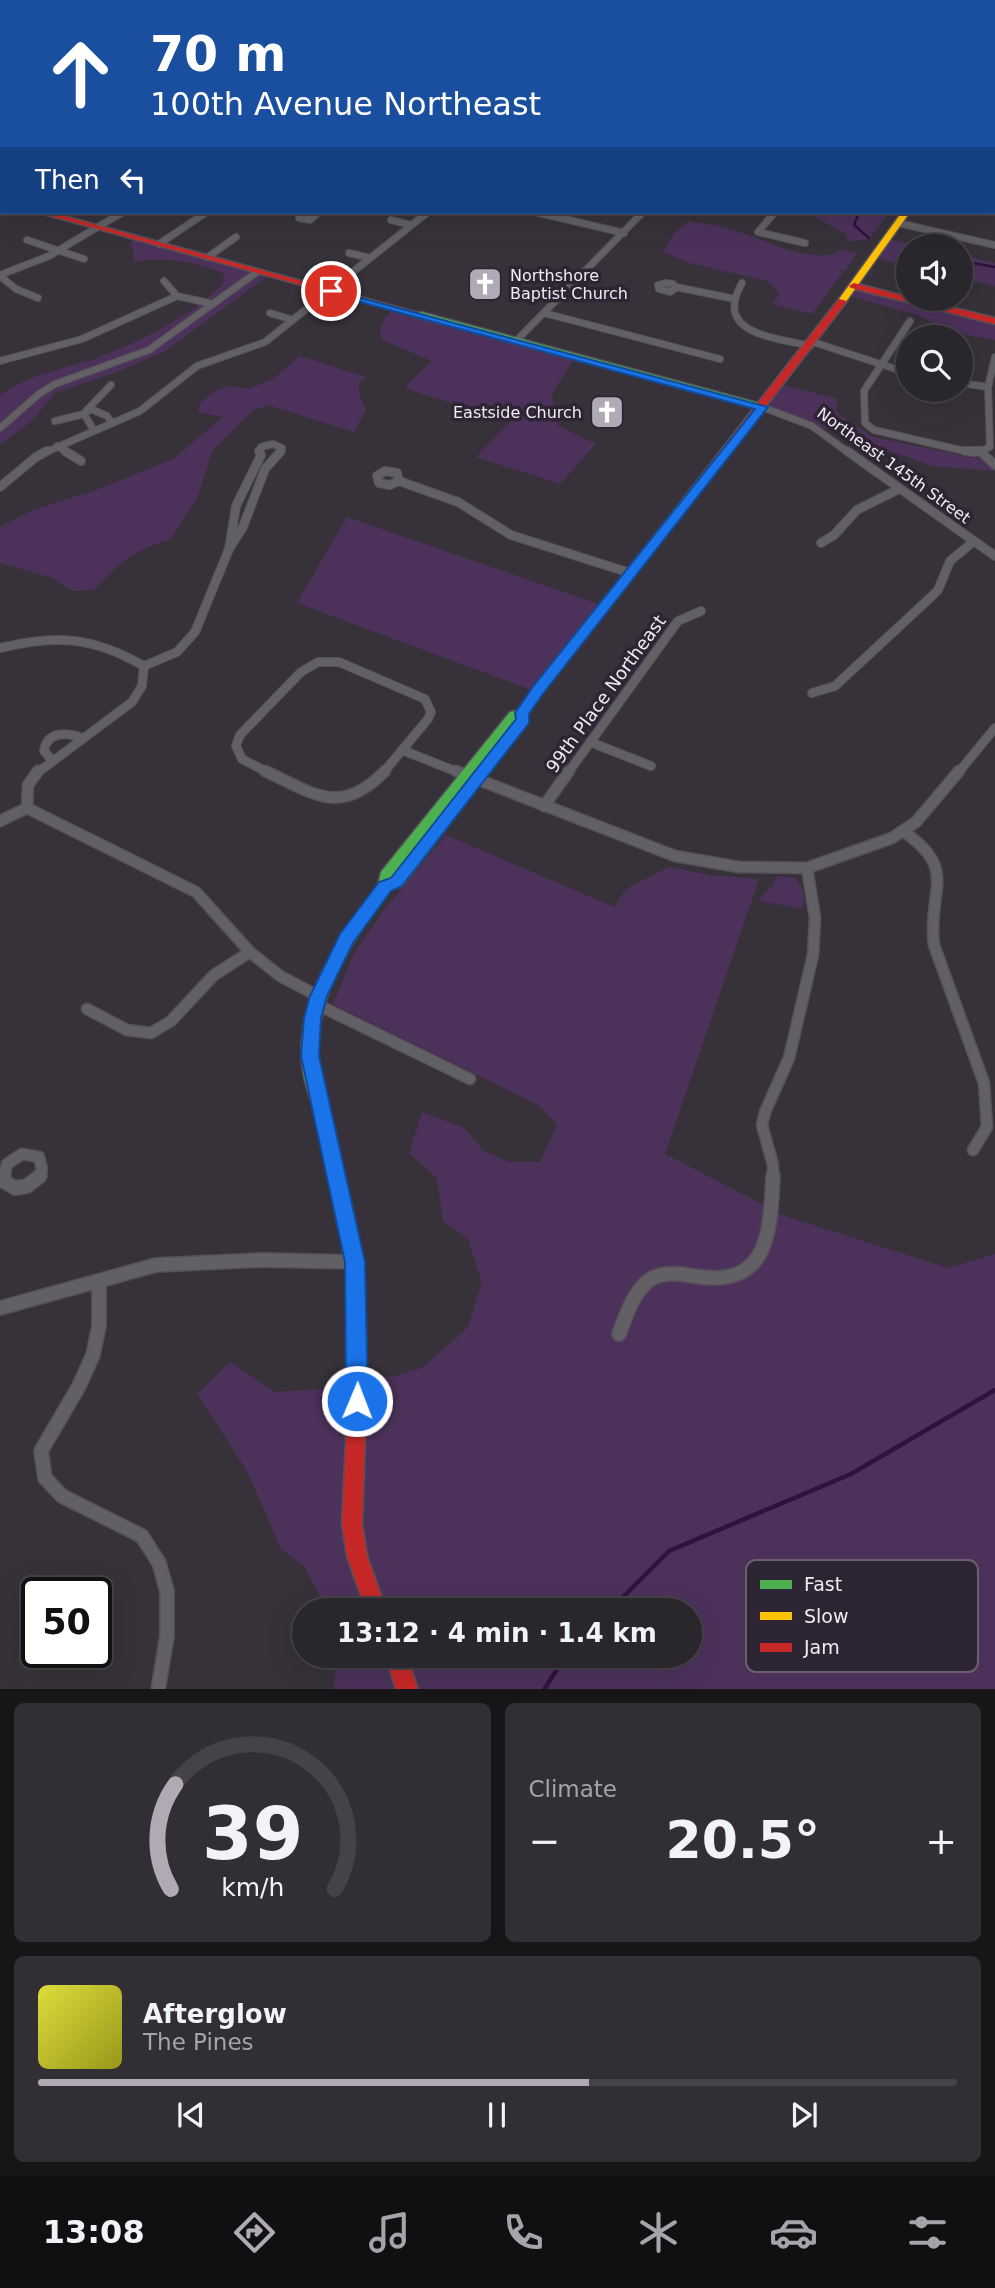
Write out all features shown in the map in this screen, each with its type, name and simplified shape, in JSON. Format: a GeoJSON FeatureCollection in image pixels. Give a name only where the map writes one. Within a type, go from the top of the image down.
{"type":"FeatureCollection","features":[{"type":"Feature","properties":{"kind":"main road","name":"Northeast 145th Street"},"geometry":{"type":"LineString","coordinates":[[47,214],[762,407]]}},
{"type":"Feature","properties":{"kind":"main road"},"geometry":{"type":"LineString","coordinates":[[372,1598],[357,1556],[352,1524],[358,1379],[355,1262],[310,1056],[312,1018],[317,1000],[346,939],[385,886],[386,877],[523,719],[522,713],[811,344],[902,217]]}},
{"type":"Feature","properties":{"kind":"main road"},"geometry":{"type":"LineString","coordinates":[[854,286],[995,321]]}},
{"type":"Feature","properties":{"kind":"main road"},"geometry":{"type":"LineString","coordinates":[[401,1668],[407,1689]]}},
{"type":"Feature","properties":{"kind":"street"},"geometry":{"type":"LineString","coordinates":[[0,275],[33,265],[63,250],[120,214]]}},
{"type":"Feature","properties":{"kind":"street"},"geometry":{"type":"LineString","coordinates":[[159,244],[204,214]]}},
{"type":"Feature","properties":{"kind":"street"},"geometry":{"type":"LineString","coordinates":[[0,487],[36,457],[93,429],[127,418],[153,403],[197,366],[265,342],[425,214]]}},
{"type":"Feature","properties":{"kind":"street"},"geometry":{"type":"LineString","coordinates":[[543,214],[624,233]]}},
{"type":"Feature","properties":{"kind":"street"},"geometry":{"type":"LineString","coordinates":[[516,341],[641,214]]}},
{"type":"Feature","properties":{"kind":"street"},"geometry":{"type":"LineString","coordinates":[[773,214],[758,232],[805,243]]}},
{"type":"Feature","properties":{"kind":"street"},"geometry":{"type":"LineString","coordinates":[[902,217],[995,245]]}},
{"type":"Feature","properties":{"kind":"street"},"geometry":{"type":"LineString","coordinates":[[391,220],[411,225]]}},
{"type":"Feature","properties":{"kind":"street"},"geometry":{"type":"LineString","coordinates":[[208,257],[236,237]]}},
{"type":"Feature","properties":{"kind":"street"},"geometry":{"type":"LineString","coordinates":[[27,240],[84,259]]}},
{"type":"Feature","properties":{"kind":"street"},"geometry":{"type":"LineString","coordinates":[[349,253],[370,258]]}},
{"type":"Feature","properties":{"kind":"street"},"geometry":{"type":"LineString","coordinates":[[0,428],[39,394],[55,384],[149,350],[257,272]]}},
{"type":"Feature","properties":{"kind":"street"},"geometry":{"type":"LineString","coordinates":[[0,275],[16,289],[38,298]]}},
{"type":"Feature","properties":{"kind":"street"},"geometry":{"type":"LineString","coordinates":[[164,281],[177,296]]}},
{"type":"Feature","properties":{"kind":"street"},"geometry":{"type":"LineString","coordinates":[[742,283],[730,298],[729,308],[733,317],[746,327],[896,369]]}},
{"type":"Feature","properties":{"kind":"street"},"geometry":{"type":"LineString","coordinates":[[676,287],[730,298]]}},
{"type":"Feature","properties":{"kind":"street"},"geometry":{"type":"LineString","coordinates":[[0,361],[108,329],[160,301],[177,296],[213,304]]}},
{"type":"Feature","properties":{"kind":"street"},"geometry":{"type":"LineString","coordinates":[[270,313],[293,320]]}},
{"type":"Feature","properties":{"kind":"street"},"geometry":{"type":"LineString","coordinates":[[544,313],[719,359]]}},
{"type":"Feature","properties":{"kind":"street"},"geometry":{"type":"LineString","coordinates":[[910,321],[864,391],[865,422],[869,427],[885,434],[974,453],[990,447],[988,387],[995,357]]}},
{"type":"Feature","properties":{"kind":"street"},"geometry":{"type":"LineString","coordinates":[[85,413],[111,385]]}},
{"type":"Feature","properties":{"kind":"street"},"geometry":{"type":"LineString","coordinates":[[973,385],[988,387]]}},
{"type":"Feature","properties":{"kind":"street","name":"Northeast 145th Street"},"geometry":{"type":"LineString","coordinates":[[762,407],[794,416],[813,426],[995,556]]}},
{"type":"Feature","properties":{"kind":"street"},"geometry":{"type":"LineString","coordinates":[[55,421],[91,409],[100,411],[112,423]]}},
{"type":"Feature","properties":{"kind":"street"},"geometry":{"type":"LineString","coordinates":[[85,413],[93,429]]}},
{"type":"Feature","properties":{"kind":"street"},"geometry":{"type":"LineString","coordinates":[[144,666],[177,652],[195,632],[229,549],[243,527],[265,469],[282,448],[273,444],[261,447],[258,451],[261,454],[236,506],[229,549]]}},
{"type":"Feature","properties":{"kind":"street"},"geometry":{"type":"LineString","coordinates":[[57,446],[81,461]]}},
{"type":"Feature","properties":{"kind":"street"},"geometry":{"type":"LineString","coordinates":[[980,451],[995,465]]}},
{"type":"Feature","properties":{"kind":"street"},"geometry":{"type":"LineString","coordinates":[[399,481],[458,502],[511,535],[630,573]]}},
{"type":"Feature","properties":{"kind":"street"},"geometry":{"type":"LineString","coordinates":[[821,544],[834,536],[857,510],[899,489]]}},
{"type":"Feature","properties":{"kind":"street"},"geometry":{"type":"LineString","coordinates":[[812,693],[835,686],[930,597],[937,590],[950,561],[973,542]]}},
{"type":"Feature","properties":{"kind":"street","name":"99th Place Northeast"},"geometry":{"type":"LineString","coordinates":[[544,806],[678,621],[701,611]]}},
{"type":"Feature","properties":{"kind":"street"},"geometry":{"type":"LineString","coordinates":[[0,648],[35,638],[60,637],[113,649],[144,666]]}},
{"type":"Feature","properties":{"kind":"street"},"geometry":{"type":"LineString","coordinates":[[318,662],[339,662],[418,694],[429,704],[431,712],[428,719],[402,750],[368,789],[345,799],[331,798],[250,764],[242,759],[236,746],[240,735],[301,672],[318,662]]}},
{"type":"Feature","properties":{"kind":"street"},"geometry":{"type":"LineString","coordinates":[[27,808],[28,785],[51,759],[125,708],[138,694],[144,681],[144,666]]}},
{"type":"Feature","properties":{"kind":"street"},"geometry":{"type":"LineString","coordinates":[[402,750],[675,856],[739,867],[807,868],[848,855],[903,831],[916,822],[995,728]]}},
{"type":"Feature","properties":{"kind":"street"},"geometry":{"type":"LineString","coordinates":[[51,759],[43,746],[49,738],[63,734],[82,738]]}},
{"type":"Feature","properties":{"kind":"street"},"geometry":{"type":"LineString","coordinates":[[590,743],[651,766]]}},
{"type":"Feature","properties":{"kind":"street"},"geometry":{"type":"LineString","coordinates":[[0,821],[27,808]]}},
{"type":"Feature","properties":{"kind":"street"},"geometry":{"type":"LineString","coordinates":[[27,808],[196,892],[250,952],[280,976],[317,1000],[470,1079]]}},
{"type":"Feature","properties":{"kind":"street"},"geometry":{"type":"LineString","coordinates":[[903,831],[923,845],[935,862],[931,922],[934,946],[981,1060],[989,1090],[987,1127],[973,1150]]}},
{"type":"Feature","properties":{"kind":"street"},"geometry":{"type":"LineString","coordinates":[[619,1334],[626,1307],[645,1280],[675,1273],[708,1278],[740,1276],[755,1264],[765,1245],[773,1165],[762,1137],[762,1122],[783,1078],[795,1043],[811,967],[816,913],[807,868]]}},
{"type":"Feature","properties":{"kind":"street"},"geometry":{"type":"LineString","coordinates":[[88,1009],[128,1030],[143,1035],[156,1032],[168,1024],[212,976],[250,952]]}},
{"type":"Feature","properties":{"kind":"street"},"geometry":{"type":"LineString","coordinates":[[0,1307],[156,1265],[263,1260],[355,1262]]}},
{"type":"Feature","properties":{"kind":"street"},"geometry":{"type":"LineString","coordinates":[[99,1281],[99,1326],[93,1355],[79,1386],[40,1451],[44,1478],[62,1496],[142,1536],[159,1563],[167,1591],[167,1636],[158,1689]]}},
{"type":"Feature","properties":{"kind":"shaded area"},"geometry":{"type":"Polygon","coordinates":[[[815,214],[888,214],[869,239],[847,242],[847,235],[816,218],[815,214]]]}},
{"type":"Feature","properties":{"kind":"shaded area"},"geometry":{"type":"Polygon","coordinates":[[[689,221],[740,232],[801,253],[830,255],[842,250],[857,254],[845,271],[833,268],[843,272],[812,314],[772,304],[780,293],[767,281],[690,263],[663,252],[674,233],[689,221]]]}},
{"type":"Feature","properties":{"kind":"shaded area"},"geometry":{"type":"Polygon","coordinates":[[[133,237],[269,275],[165,351],[117,372],[54,393],[35,418],[0,445],[0,396],[22,382],[94,359],[145,337],[196,307],[223,283],[224,274],[191,263],[169,260],[134,262],[131,246],[133,237]]]}},
{"type":"Feature","properties":{"kind":"shaded area"},"geometry":{"type":"Polygon","coordinates":[[[887,239],[896,241],[896,263],[874,258],[887,239]]]}},
{"type":"Feature","properties":{"kind":"shaded area"},"geometry":{"type":"Polygon","coordinates":[[[973,258],[995,263],[995,286],[973,281],[973,258]]]}},
{"type":"Feature","properties":{"kind":"shaded area"},"geometry":{"type":"Polygon","coordinates":[[[857,290],[896,299],[896,309],[851,296],[857,290]]]}},
{"type":"Feature","properties":{"kind":"shaded area"},"geometry":{"type":"Polygon","coordinates":[[[394,308],[575,357],[552,394],[558,426],[596,444],[560,484],[476,457],[514,418],[484,413],[407,389],[406,386],[432,361],[382,340],[381,326],[394,308]]]}},
{"type":"Feature","properties":{"kind":"shaded area"},"geometry":{"type":"Polygon","coordinates":[[[904,311],[950,311],[995,321],[995,340],[973,336],[973,325],[934,325],[921,316],[904,311]]]}},
{"type":"Feature","properties":{"kind":"shaded area"},"geometry":{"type":"Polygon","coordinates":[[[300,356],[366,377],[359,384],[359,394],[366,410],[354,432],[268,405],[253,410],[212,451],[198,496],[170,540],[127,558],[94,590],[73,591],[50,577],[0,563],[0,527],[33,510],[102,488],[173,459],[223,417],[198,412],[200,403],[215,391],[229,386],[248,389],[272,380],[300,356]]]}},
{"type":"Feature","properties":{"kind":"shaded area"},"geometry":{"type":"Polygon","coordinates":[[[779,384],[838,399],[836,412],[873,437],[995,462],[995,471],[933,466],[763,407],[779,384]]]}},
{"type":"Feature","properties":{"kind":"shaded area"},"geometry":{"type":"Polygon","coordinates":[[[347,517],[604,606],[537,692],[297,603],[347,517]]]}},
{"type":"Feature","properties":{"kind":"shaded area"},"geometry":{"type":"Polygon","coordinates":[[[446,835],[614,907],[626,889],[669,867],[710,875],[759,879],[665,1154],[785,1216],[948,1268],[995,1254],[995,1689],[334,1689],[336,1668],[702,1668],[702,1598],[321,1598],[304,1566],[281,1549],[247,1471],[197,1394],[230,1362],[275,1392],[324,1389],[357,1374],[358,1379],[395,1376],[422,1368],[468,1327],[482,1282],[468,1239],[443,1221],[437,1178],[409,1153],[422,1112],[464,1128],[484,1151],[509,1162],[540,1162],[557,1125],[540,1106],[333,1004],[354,953],[385,909],[446,835]]]}},
{"type":"Feature","properties":{"kind":"shaded area"},"geometry":{"type":"Polygon","coordinates":[[[777,876],[795,878],[798,881],[803,892],[803,909],[759,899],[773,885],[777,876]]]}},
{"type":"Feature","properties":{"kind":"waterway"},"geometry":{"type":"LineString","coordinates":[[858,214],[854,225],[869,238]]}},
{"type":"Feature","properties":{"kind":"waterway"},"geometry":{"type":"LineString","coordinates":[[973,263],[995,267]]}},
{"type":"Feature","properties":{"kind":"waterway"},"geometry":{"type":"LineString","coordinates":[[622,1598],[669,1551],[851,1474],[995,1390]]}},
{"type":"Feature","properties":{"kind":"waterway"},"geometry":{"type":"LineString","coordinates":[[545,1689],[558,1668]]}},
{"type":"Feature","properties":{"kind":"traffic: fast"},"geometry":{"type":"LineString","coordinates":[[421,315],[762,407]]}},
{"type":"Feature","properties":{"kind":"traffic: fast"},"geometry":{"type":"LineString","coordinates":[[320,1102],[310,1055],[311,1031],[315,1008],[332,965],[385,886],[386,876],[515,715],[522,714]]}},
{"type":"Feature","properties":{"kind":"traffic: slow"},"geometry":{"type":"LineString","coordinates":[[842,301],[905,214]]}},
{"type":"Feature","properties":{"kind":"traffic: slow"},"geometry":{"type":"LineString","coordinates":[[385,886],[397,882],[523,719],[522,714],[537,692],[677,514]]}},
{"type":"Feature","properties":{"kind":"traffic: jam"},"geometry":{"type":"LineString","coordinates":[[47,214],[421,315]]}},
{"type":"Feature","properties":{"kind":"traffic: jam"},"geometry":{"type":"LineString","coordinates":[[854,286],[995,321]]}},
{"type":"Feature","properties":{"kind":"traffic: jam"},"geometry":{"type":"LineString","coordinates":[[677,514],[842,301]]}},
{"type":"Feature","properties":{"kind":"traffic: jam"},"geometry":{"type":"LineString","coordinates":[[320,1102],[355,1262],[358,1379],[352,1524],[357,1556],[372,1598]]}},
{"type":"Feature","properties":{"kind":"traffic: jam"},"geometry":{"type":"LineString","coordinates":[[401,1668],[407,1689]]}},
{"type":"Feature","properties":{"kind":"place","name":"Northshore Baptist Church"},"geometry":{"type":"Point","coordinates":[485,284]}},
{"type":"Feature","properties":{"kind":"place","name":"Eastside Church"},"geometry":{"type":"Point","coordinates":[607,412]}},
{"type":"Feature","properties":{"kind":"route"},"geometry":{"type":"LineString","coordinates":[[331,291],[762,407],[537,692],[522,713],[523,719],[397,882],[385,886],[346,939],[318,996],[312,1018],[310,1056],[355,1262],[357,1401]]}}]}
